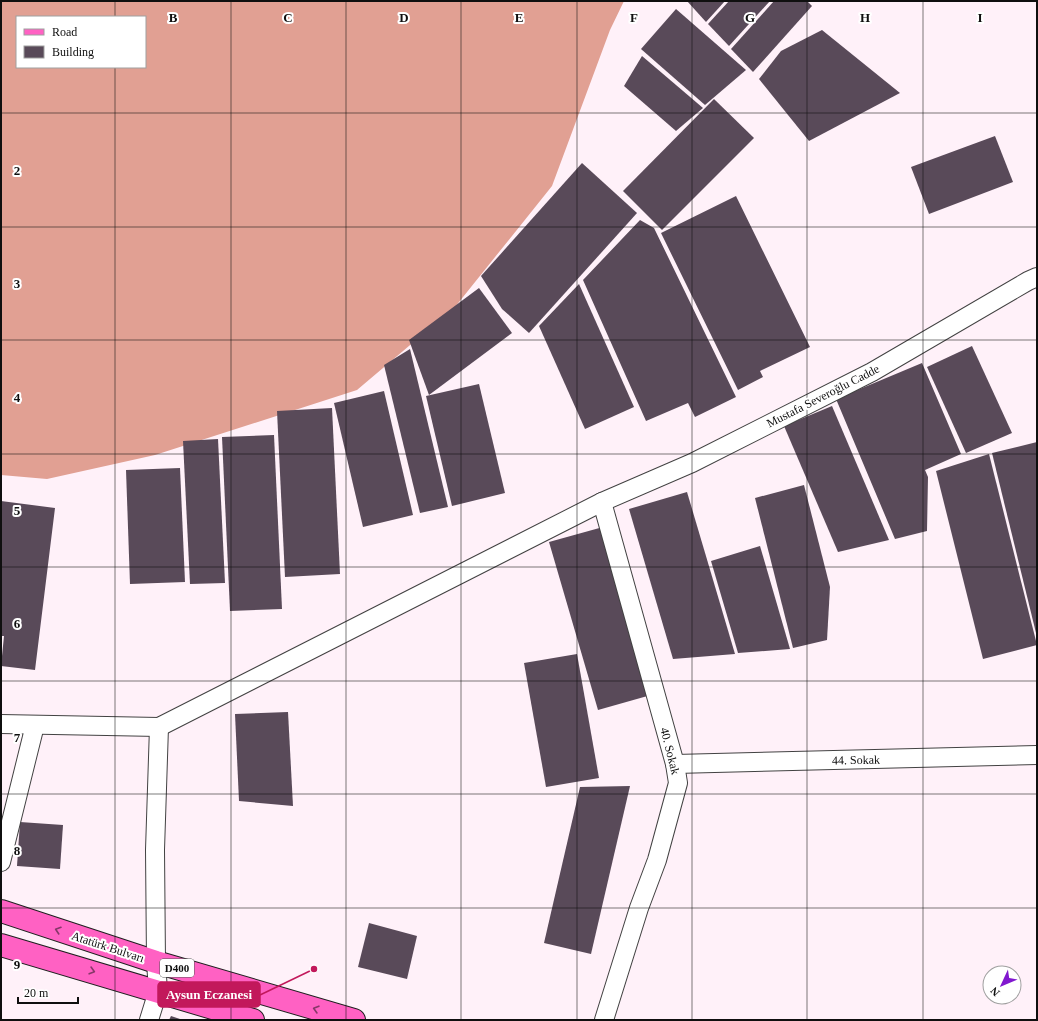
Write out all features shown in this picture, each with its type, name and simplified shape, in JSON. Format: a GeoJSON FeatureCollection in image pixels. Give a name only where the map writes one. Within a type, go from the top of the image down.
{"type":"FeatureCollection","features":[{"type":"Feature","properties":{"kind":"main road","name":"Atatürk Bulvarı"},"geometry":{"type":"LineString","coordinates":[[1,912],[156,962],[354,1020]]}},
{"type":"Feature","properties":{"kind":"main road","name":"D400"},"geometry":{"type":"LineString","coordinates":[[1,945],[252,1020]]}},
{"type":"Feature","properties":{"kind":"street","name":"Mustafa Severoğlu Cadde"},"geometry":{"type":"LineString","coordinates":[[159,727],[602,502],[692,462],[872,372],[1028,280],[1037,277]]}},
{"type":"Feature","properties":{"kind":"street","name":"40. Sokak"},"geometry":{"type":"LineString","coordinates":[[602,502],[675,764],[678,784],[660,852],[639,908],[604,1020]]}},
{"type":"Feature","properties":{"kind":"street"},"geometry":{"type":"LineString","coordinates":[[1,724],[159,727],[155,850],[156,962],[158,991],[149,1020]]}},
{"type":"Feature","properties":{"kind":"street"},"geometry":{"type":"LineString","coordinates":[[1,862],[35,725]]}},
{"type":"Feature","properties":{"kind":"street","name":"44. Sokak"},"geometry":{"type":"LineString","coordinates":[[675,764],[1037,755]]}},
{"type":"Feature","properties":{"kind":"shaded area"},"geometry":{"type":"Polygon","coordinates":[[[1,1],[624,1],[610,30],[552,186],[455,307],[357,390],[155,455],[47,479],[1,475],[1,1]]]}},
{"type":"Feature","properties":{"kind":"building"},"geometry":{"type":"Polygon","coordinates":[[[687,1],[725,1],[706,22],[687,1]]]}},
{"type":"Feature","properties":{"kind":"building"},"geometry":{"type":"Polygon","coordinates":[[[729,1],[770,1],[729,46],[708,24],[729,1]]]}},
{"type":"Feature","properties":{"kind":"building"},"geometry":{"type":"Polygon","coordinates":[[[774,1],[807,1],[812,6],[753,72],[731,49],[774,1]]]}},
{"type":"Feature","properties":{"kind":"building"},"geometry":{"type":"Polygon","coordinates":[[[676,9],[746,70],[705,105],[641,49],[676,9]]]}},
{"type":"Feature","properties":{"kind":"building"},"geometry":{"type":"Polygon","coordinates":[[[822,30],[900,93],[809,141],[759,79],[781,51],[822,30]]]}},
{"type":"Feature","properties":{"kind":"building"},"geometry":{"type":"Polygon","coordinates":[[[642,56],[703,108],[676,131],[624,86],[642,56]]]}},
{"type":"Feature","properties":{"kind":"building"},"geometry":{"type":"Polygon","coordinates":[[[714,99],[754,138],[662,230],[623,191],[714,99]]]}},
{"type":"Feature","properties":{"kind":"building"},"geometry":{"type":"Polygon","coordinates":[[[995,136],[1013,182],[929,214],[911,167],[995,136]]]}},
{"type":"Feature","properties":{"kind":"building"},"geometry":{"type":"Polygon","coordinates":[[[582,163],[637,213],[529,333],[502,309],[481,276],[582,163]]]}},
{"type":"Feature","properties":{"kind":"building"},"geometry":{"type":"Polygon","coordinates":[[[736,196],[810,347],[760,371],[763,377],[738,390],[661,233],[736,196]]]}},
{"type":"Feature","properties":{"kind":"building"},"geometry":{"type":"Polygon","coordinates":[[[640,220],[654,228],[736,397],[695,417],[688,403],[646,421],[583,280],[640,220]]]}},
{"type":"Feature","properties":{"kind":"building"},"geometry":{"type":"Polygon","coordinates":[[[579,284],[634,407],[585,429],[539,326],[579,284]]]}},
{"type":"Feature","properties":{"kind":"building"},"geometry":{"type":"Polygon","coordinates":[[[479,288],[512,333],[429,395],[409,340],[479,288]]]}},
{"type":"Feature","properties":{"kind":"building"},"geometry":{"type":"Polygon","coordinates":[[[972,346],[1012,433],[966,453],[927,367],[972,346]]]}},
{"type":"Feature","properties":{"kind":"building"},"geometry":{"type":"Polygon","coordinates":[[[410,349],[448,507],[420,513],[384,365],[410,349]]]}},
{"type":"Feature","properties":{"kind":"building"},"geometry":{"type":"Polygon","coordinates":[[[922,363],[961,454],[925,470],[928,477],[927,531],[895,539],[836,399],[922,363]]]}},
{"type":"Feature","properties":{"kind":"building"},"geometry":{"type":"Polygon","coordinates":[[[479,384],[505,493],[452,506],[426,396],[479,384]]]}},
{"type":"Feature","properties":{"kind":"building"},"geometry":{"type":"Polygon","coordinates":[[[384,391],[413,515],[363,527],[334,403],[384,391]]]}},
{"type":"Feature","properties":{"kind":"building"},"geometry":{"type":"Polygon","coordinates":[[[832,406],[889,540],[838,552],[784,426],[832,406]]]}},
{"type":"Feature","properties":{"kind":"building"},"geometry":{"type":"Polygon","coordinates":[[[332,408],[340,574],[285,577],[277,411],[332,408]]]}},
{"type":"Feature","properties":{"kind":"building"},"geometry":{"type":"Polygon","coordinates":[[[274,435],[282,609],[230,611],[222,437],[274,435]]]}},
{"type":"Feature","properties":{"kind":"building"},"geometry":{"type":"Polygon","coordinates":[[[218,439],[225,583],[190,584],[183,441],[218,439]]]}},
{"type":"Feature","properties":{"kind":"building"},"geometry":{"type":"Polygon","coordinates":[[[1037,442],[1037,633],[1036,633],[992,453],[1037,442]]]}},
{"type":"Feature","properties":{"kind":"building"},"geometry":{"type":"Polygon","coordinates":[[[989,454],[1037,645],[983,659],[936,471],[989,454]]]}},
{"type":"Feature","properties":{"kind":"building"},"geometry":{"type":"Polygon","coordinates":[[[180,468],[185,582],[130,584],[126,470],[180,468]]]}},
{"type":"Feature","properties":{"kind":"building"},"geometry":{"type":"Polygon","coordinates":[[[804,485],[830,587],[827,640],[793,648],[755,498],[804,485]]]}},
{"type":"Feature","properties":{"kind":"building"},"geometry":{"type":"Polygon","coordinates":[[[687,492],[735,654],[673,659],[629,509],[687,492]]]}},
{"type":"Feature","properties":{"kind":"building"},"geometry":{"type":"Polygon","coordinates":[[[1,501],[55,508],[35,670],[1,666],[4,636],[1,636],[1,501]]]}},
{"type":"Feature","properties":{"kind":"building"},"geometry":{"type":"Polygon","coordinates":[[[603,527],[651,695],[598,710],[549,542],[603,527]]]}},
{"type":"Feature","properties":{"kind":"building"},"geometry":{"type":"Polygon","coordinates":[[[760,546],[790,649],[738,653],[711,561],[760,546]]]}},
{"type":"Feature","properties":{"kind":"building"},"geometry":{"type":"Polygon","coordinates":[[[577,654],[599,778],[546,787],[524,663],[577,654]]]}},
{"type":"Feature","properties":{"kind":"building"},"geometry":{"type":"Polygon","coordinates":[[[288,712],[293,806],[239,801],[235,714],[288,712]]]}},
{"type":"Feature","properties":{"kind":"building"},"geometry":{"type":"Polygon","coordinates":[[[630,786],[591,954],[544,943],[580,787],[630,786]]]}},
{"type":"Feature","properties":{"kind":"building"},"geometry":{"type":"Polygon","coordinates":[[[20,822],[63,825],[60,869],[17,866],[20,822]]]}},
{"type":"Feature","properties":{"kind":"building"},"geometry":{"type":"Polygon","coordinates":[[[369,923],[417,936],[407,979],[358,967],[369,923]]]}},
{"type":"Feature","properties":{"kind":"building"},"geometry":{"type":"Polygon","coordinates":[[[171,1016],[183,1020],[169,1020],[171,1016]]]}},
{"type":"Feature","properties":{"kind":"place","name":"Aysun Eczanesi"},"geometry":{"type":"Point","coordinates":[314,969]}}]}
